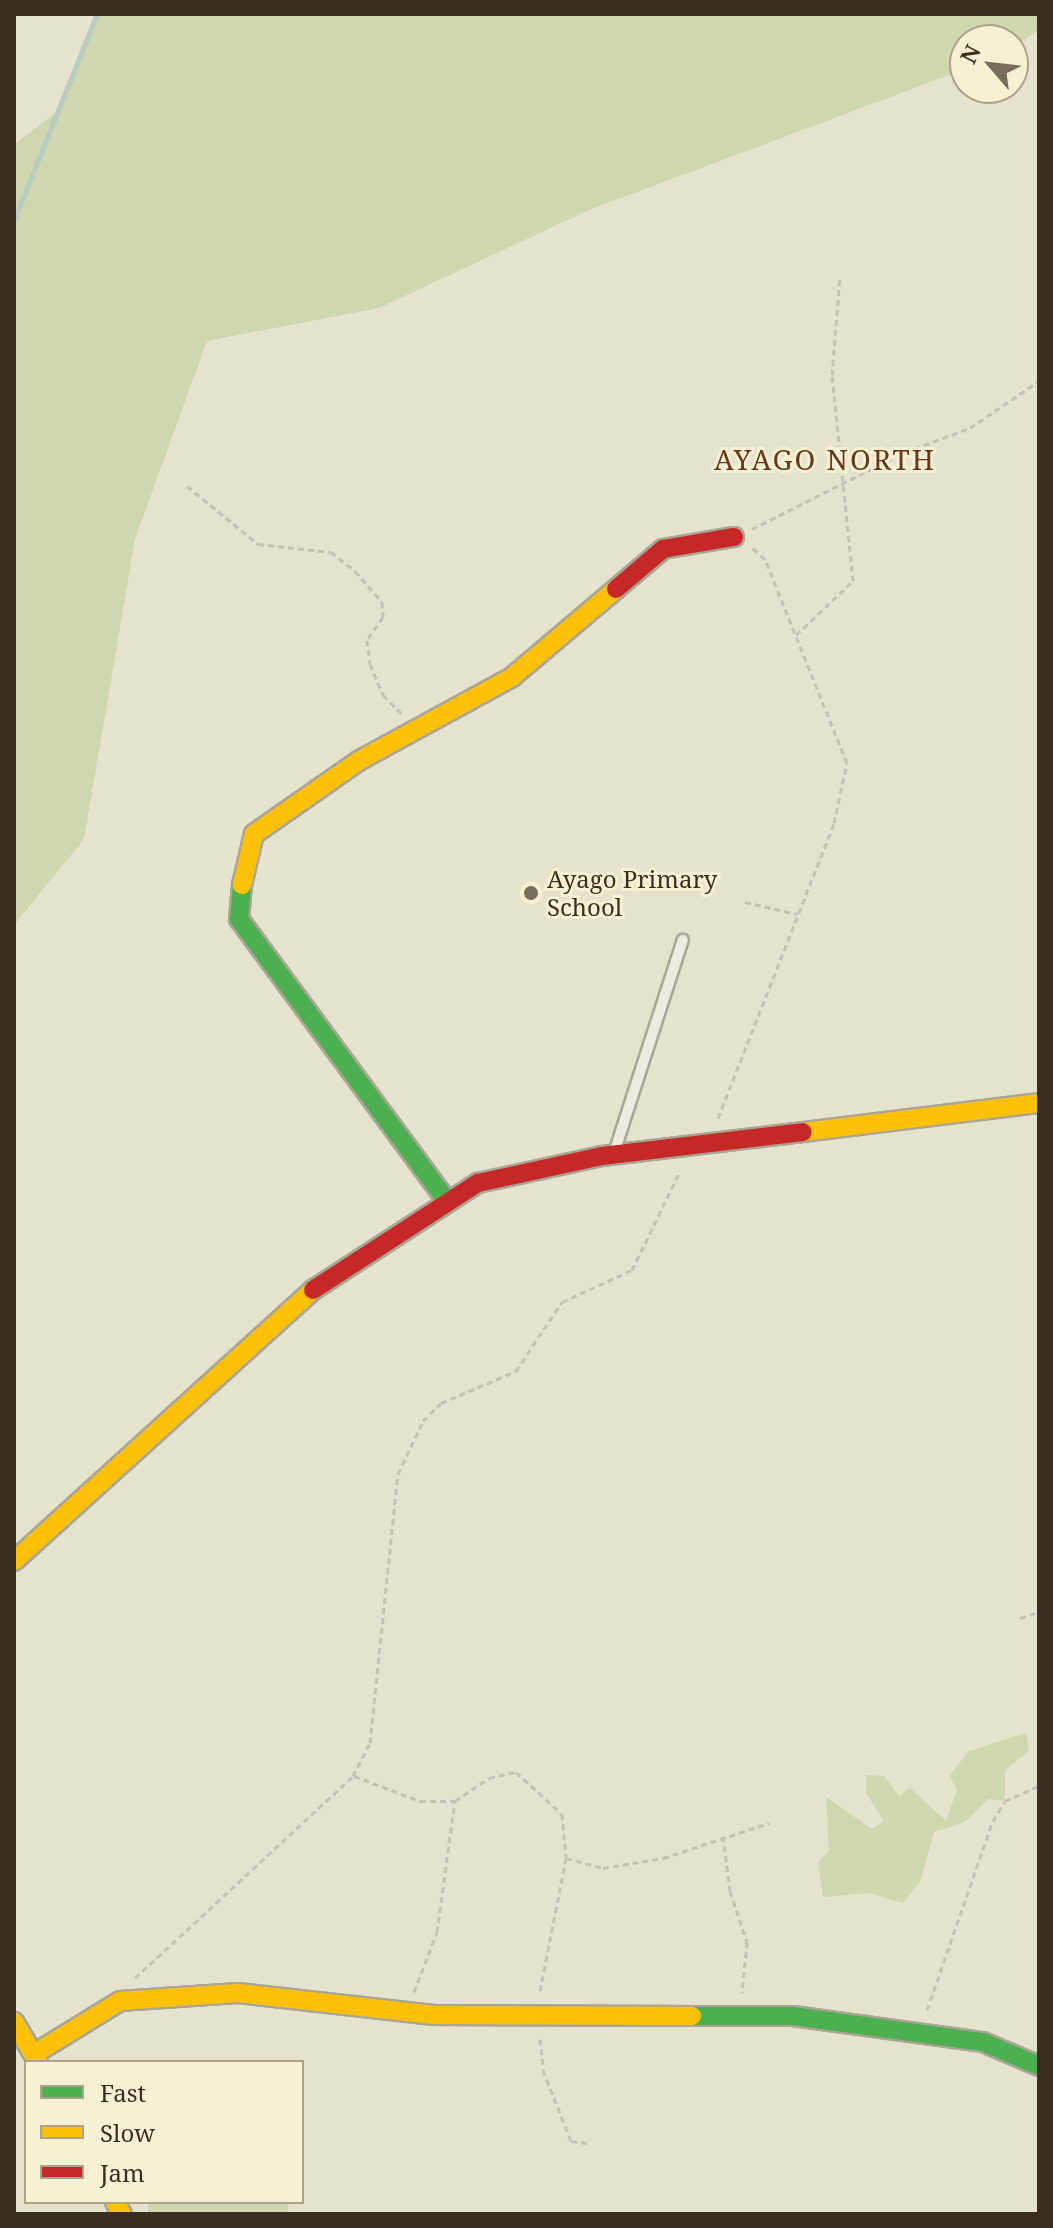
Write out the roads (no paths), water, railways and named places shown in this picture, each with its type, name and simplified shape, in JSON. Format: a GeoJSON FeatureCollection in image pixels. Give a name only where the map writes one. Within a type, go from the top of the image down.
{"type":"FeatureCollection","features":[{"type":"Feature","properties":{"kind":"street"},"geometry":{"type":"LineString","coordinates":[[446,1200],[239,919],[235,903],[254,834],[413,725],[512,677],[663,549],[734,537]]}},
{"type":"Feature","properties":{"kind":"street"},"geometry":{"type":"LineString","coordinates":[[14,1561],[336,1269],[446,1200],[523,1169],[613,1155],[1039,1103]]}},
{"type":"Feature","properties":{"kind":"street"},"geometry":{"type":"LineString","coordinates":[[14,2022],[36,2058],[120,2001],[238,1993],[406,2012],[737,2016],[921,2029],[983,2042],[1039,2066]]}},
{"type":"Feature","properties":{"kind":"lane"},"geometry":{"type":"LineString","coordinates":[[613,1155],[683,940]]}},
{"type":"Feature","properties":{"kind":"waterway"},"geometry":{"type":"LineString","coordinates":[[14,220],[97,14]]}},
{"type":"Feature","properties":{"kind":"place","name":"Ayago Primary School"},"geometry":{"type":"Point","coordinates":[531,893]}},
{"type":"Feature","properties":{"kind":"district","name":"AYAGO NORTH"},"geometry":{"type":"Point","coordinates":[825,459]}}]}
